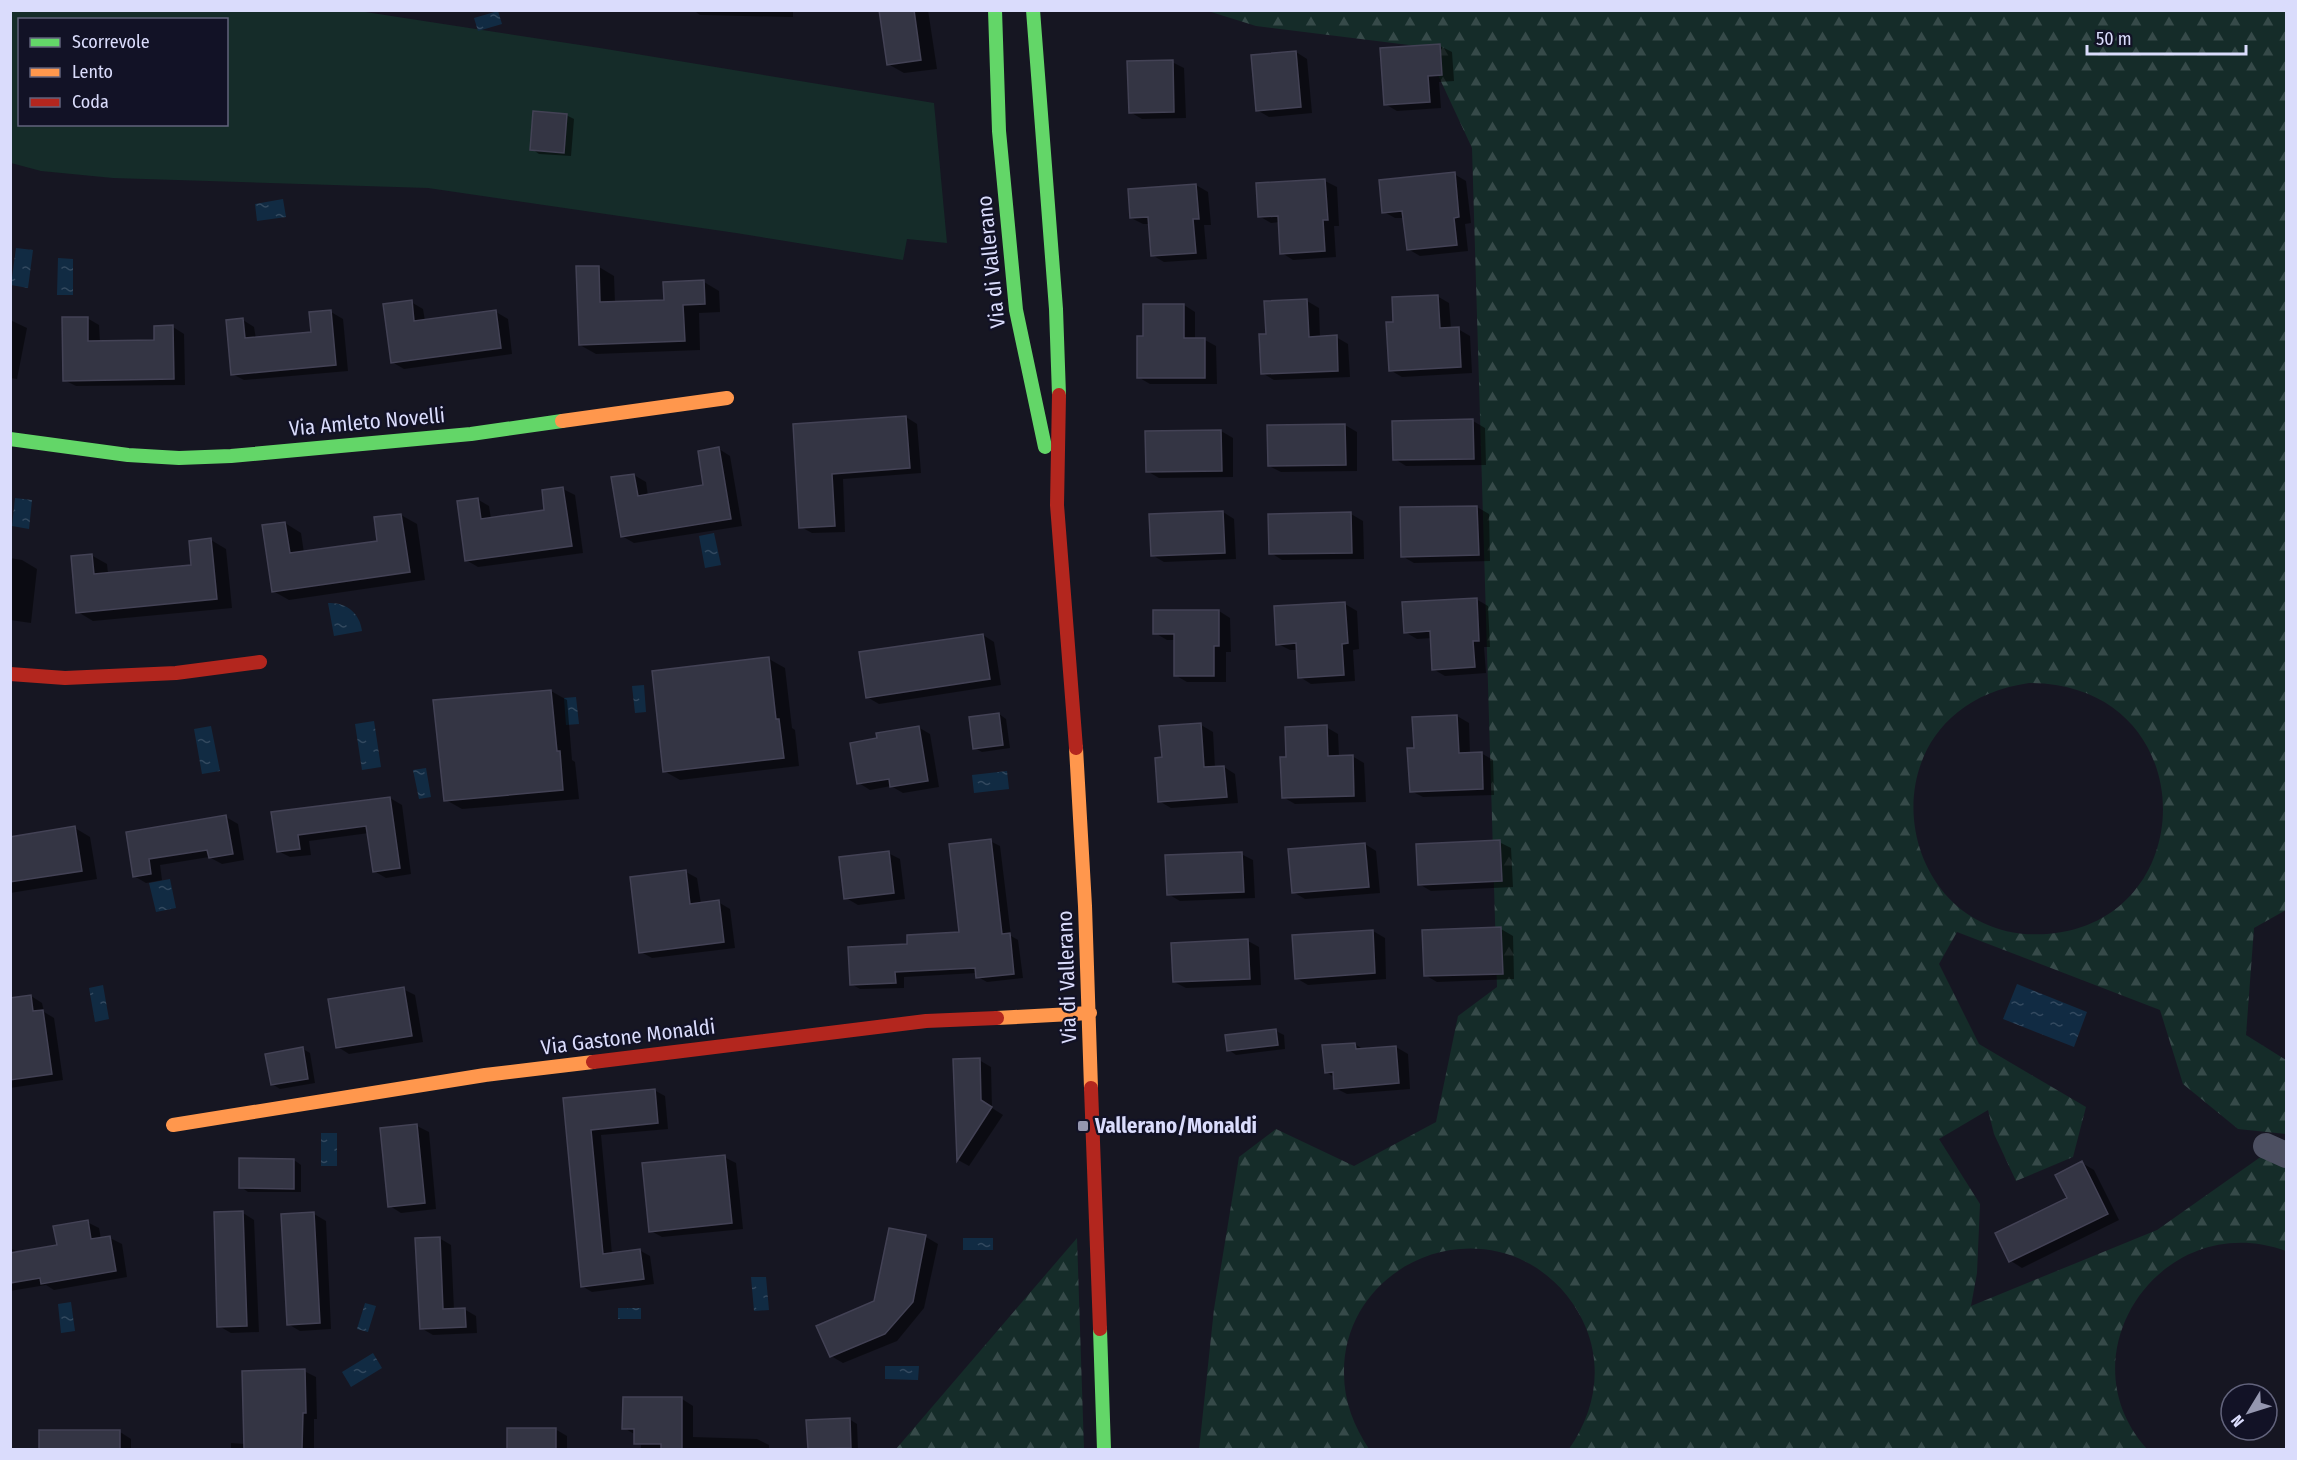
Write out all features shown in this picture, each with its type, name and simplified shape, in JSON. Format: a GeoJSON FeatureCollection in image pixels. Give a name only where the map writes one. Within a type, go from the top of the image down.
{"type":"FeatureCollection","features":[{"type":"Feature","properties":{"kind":"street","name":"Via di Vallerano"},"geometry":{"type":"LineString","coordinates":[[995,10],[999,131],[1016,310],[1057,505]]}},
{"type":"Feature","properties":{"kind":"street","name":"Via di Vallerano"},"geometry":{"type":"LineString","coordinates":[[1033,10],[1058,347],[1057,505],[1074,716],[1090,1013],[1104,1449]]}},
{"type":"Feature","properties":{"kind":"street","name":"Via Amleto Novelli"},"geometry":{"type":"LineString","coordinates":[[10,439],[128,455],[178,458],[231,456],[471,434],[727,398]]}},
{"type":"Feature","properties":{"kind":"street"},"geometry":{"type":"LineString","coordinates":[[10,674],[65,678],[176,673],[260,662]]}},
{"type":"Feature","properties":{"kind":"street","name":"Via Gastone Monaldi"},"geometry":{"type":"LineString","coordinates":[[173,1125],[485,1075],[926,1021],[1090,1013]]}},
{"type":"Feature","properties":{"kind":"green space"},"geometry":{"type":"Polygon","coordinates":[[[10,11],[359,11],[934,103],[947,243],[907,239],[903,260],[428,188],[113,178],[41,171],[11,163],[10,11]]]}},
{"type":"Feature","properties":{"kind":"green space"},"geometry":{"type":"Polygon","coordinates":[[[1208,11],[2286,11],[2286,910],[2254,928],[2246,1035],[2286,1060],[2286,1134],[2238,1129],[2183,1084],[2160,1010],[1957,932],[1939,964],[1979,1044],[2086,1107],[2073,1157],[2016,1181],[1994,1134],[1988,1110],[1939,1139],[1980,1204],[1977,1273],[1971,1306],[2157,1230],[2286,1139],[2286,1251],[2241,1243],[2200,1250],[2165,1269],[2138,1298],[2121,1333],[2115,1372],[2123,1411],[2147,1449],[1569,1449],[1585,1421],[1595,1375],[1591,1344],[1582,1318],[1556,1284],[1530,1264],[1498,1252],[1466,1249],[1435,1254],[1406,1266],[1381,1285],[1361,1310],[1348,1339],[1344,1384],[1351,1413],[1369,1449],[1199,1450],[1214,1309],[1239,1157],[1276,1129],[1354,1166],[1436,1122],[1458,1016],[1497,987],[1472,148],[1425,47],[1256,26],[1208,11]],[[2029,683],[1973,701],[1936,734],[1917,776],[1914,822],[1927,866],[1954,903],[1994,927],[2047,934],[2099,920],[2135,890],[2157,849],[2163,804],[2153,759],[2128,721],[2086,693],[2029,683]]]}},
{"type":"Feature","properties":{"kind":"green space"},"geometry":{"type":"Polygon","coordinates":[[[1077,1238],[1084,1449],[896,1449],[1077,1238]]]}},
{"type":"Feature","properties":{"kind":"water"},"geometry":{"type":"Polygon","coordinates":[[[498,11],[502,24],[478,31],[474,18],[498,11]]]}},
{"type":"Feature","properties":{"kind":"water"},"geometry":{"type":"Polygon","coordinates":[[[283,199],[286,217],[257,221],[255,204],[283,199]]]}},
{"type":"Feature","properties":{"kind":"water"},"geometry":{"type":"Polygon","coordinates":[[[16,248],[33,250],[28,288],[11,285],[16,248]]]}},
{"type":"Feature","properties":{"kind":"water"},"geometry":{"type":"Polygon","coordinates":[[[58,258],[73,259],[73,295],[57,295],[58,258]]]}},
{"type":"Feature","properties":{"kind":"water"},"geometry":{"type":"Polygon","coordinates":[[[15,498],[32,500],[29,529],[12,526],[15,498]]]}},
{"type":"Feature","properties":{"kind":"water"},"geometry":{"type":"Polygon","coordinates":[[[714,533],[721,565],[705,568],[699,536],[714,533]]]}},
{"type":"Feature","properties":{"kind":"water"},"geometry":{"type":"Polygon","coordinates":[[[328,603],[341,604],[351,610],[358,619],[362,631],[334,636],[328,603]]]}},
{"type":"Feature","properties":{"kind":"water"},"geometry":{"type":"Polygon","coordinates":[[[644,685],[646,712],[635,713],[632,686],[644,685]]]}},
{"type":"Feature","properties":{"kind":"water"},"geometry":{"type":"Polygon","coordinates":[[[576,697],[579,724],[566,725],[564,698],[576,697]]]}},
{"type":"Feature","properties":{"kind":"water"},"geometry":{"type":"Polygon","coordinates":[[[374,721],[381,767],[362,770],[355,724],[374,721]]]}},
{"type":"Feature","properties":{"kind":"water"},"geometry":{"type":"Polygon","coordinates":[[[211,726],[220,771],[202,774],[194,729],[211,726]]]}},
{"type":"Feature","properties":{"kind":"water"},"geometry":{"type":"Polygon","coordinates":[[[426,768],[431,797],[419,799],[413,770],[426,768]]]}},
{"type":"Feature","properties":{"kind":"water"},"geometry":{"type":"Polygon","coordinates":[[[1007,771],[1009,789],[974,793],[972,775],[1007,771]]]}},
{"type":"Feature","properties":{"kind":"water"},"geometry":{"type":"Polygon","coordinates":[[[170,879],[176,908],[156,912],[149,883],[170,879]]]}},
{"type":"Feature","properties":{"kind":"water"},"geometry":{"type":"Polygon","coordinates":[[[2017,984],[2087,1012],[2074,1047],[2003,1019],[2017,984]]]}},
{"type":"Feature","properties":{"kind":"water"},"geometry":{"type":"Polygon","coordinates":[[[103,985],[109,1019],[95,1022],[89,988],[103,985]]]}},
{"type":"Feature","properties":{"kind":"water"},"geometry":{"type":"Polygon","coordinates":[[[321,1133],[337,1133],[337,1166],[321,1166],[321,1133]]]}},
{"type":"Feature","properties":{"kind":"water"},"geometry":{"type":"Polygon","coordinates":[[[963,1238],[993,1238],[993,1250],[963,1250],[963,1238]]]}},
{"type":"Feature","properties":{"kind":"water"},"geometry":{"type":"Polygon","coordinates":[[[751,1277],[766,1277],[769,1310],[754,1311],[751,1277]]]}},
{"type":"Feature","properties":{"kind":"water"},"geometry":{"type":"Polygon","coordinates":[[[71,1302],[75,1331],[61,1333],[58,1304],[71,1302]]]}},
{"type":"Feature","properties":{"kind":"water"},"geometry":{"type":"Polygon","coordinates":[[[365,1303],[376,1306],[368,1332],[357,1329],[365,1303]]]}},
{"type":"Feature","properties":{"kind":"water"},"geometry":{"type":"Polygon","coordinates":[[[618,1308],[641,1308],[641,1319],[618,1319],[618,1308]]]}},
{"type":"Feature","properties":{"kind":"water"},"geometry":{"type":"Polygon","coordinates":[[[373,1353],[382,1368],[351,1387],[342,1372],[373,1353]]]}},
{"type":"Feature","properties":{"kind":"water"},"geometry":{"type":"Polygon","coordinates":[[[885,1366],[919,1366],[918,1380],[885,1379],[885,1366]]]}},
{"type":"Feature","properties":{"kind":"building"},"geometry":{"type":"Polygon","coordinates":[[[879,10],[914,10],[921,60],[887,65],[879,10]]]}},
{"type":"Feature","properties":{"kind":"building"},"geometry":{"type":"Polygon","coordinates":[[[1440,44],[1442,75],[1428,76],[1430,102],[1384,105],[1380,48],[1440,44]]]}},
{"type":"Feature","properties":{"kind":"building"},"geometry":{"type":"Polygon","coordinates":[[[1296,51],[1301,107],[1256,111],[1251,55],[1296,51]]]}},
{"type":"Feature","properties":{"kind":"building"},"geometry":{"type":"Polygon","coordinates":[[[1173,60],[1174,112],[1129,113],[1127,61],[1173,60]]]}},
{"type":"Feature","properties":{"kind":"building"},"geometry":{"type":"Polygon","coordinates":[[[533,111],[567,114],[564,153],[530,150],[533,111]]]}},
{"type":"Feature","properties":{"kind":"building"},"geometry":{"type":"Polygon","coordinates":[[[1455,172],[1459,217],[1454,218],[1457,245],[1407,250],[1402,211],[1382,213],[1379,180],[1455,172]]]}},
{"type":"Feature","properties":{"kind":"building"},"geometry":{"type":"Polygon","coordinates":[[[1325,179],[1328,220],[1323,220],[1325,251],[1280,254],[1278,216],[1258,217],[1256,183],[1325,179]]]}},
{"type":"Feature","properties":{"kind":"building"},"geometry":{"type":"Polygon","coordinates":[[[1196,184],[1199,219],[1193,219],[1196,253],[1151,256],[1148,217],[1130,218],[1128,189],[1196,184]]]}},
{"type":"Feature","properties":{"kind":"building"},"geometry":{"type":"Polygon","coordinates":[[[576,266],[599,266],[600,302],[664,300],[663,282],[704,280],[705,304],[683,305],[685,341],[579,345],[576,266]]]}},
{"type":"Feature","properties":{"kind":"building"},"geometry":{"type":"Polygon","coordinates":[[[1438,295],[1440,328],[1459,327],[1461,367],[1389,371],[1386,322],[1393,322],[1392,297],[1438,295]]]}},
{"type":"Feature","properties":{"kind":"building"},"geometry":{"type":"Polygon","coordinates":[[[1307,299],[1309,337],[1337,335],[1338,371],[1261,374],[1259,334],[1266,334],[1264,301],[1307,299]]]}},
{"type":"Feature","properties":{"kind":"building"},"geometry":{"type":"Polygon","coordinates":[[[412,300],[414,321],[496,310],[501,348],[391,363],[383,304],[412,300]]]}},
{"type":"Feature","properties":{"kind":"building"},"geometry":{"type":"Polygon","coordinates":[[[1143,304],[1184,304],[1184,338],[1205,338],[1205,378],[1137,378],[1137,336],[1143,336],[1143,304]]]}},
{"type":"Feature","properties":{"kind":"building"},"geometry":{"type":"Polygon","coordinates":[[[331,310],[336,365],[231,375],[226,320],[243,318],[245,338],[311,332],[309,312],[331,310]]]}},
{"type":"Feature","properties":{"kind":"building"},"geometry":{"type":"Polygon","coordinates":[[[62,317],[88,317],[88,341],[154,340],[154,326],[173,325],[174,379],[63,381],[62,317]]]}},
{"type":"Feature","properties":{"kind":"building"},"geometry":{"type":"Polygon","coordinates":[[[906,416],[910,468],[832,474],[835,526],[799,528],[793,424],[906,416]]]}},
{"type":"Feature","properties":{"kind":"building"},"geometry":{"type":"Polygon","coordinates":[[[1473,419],[1474,459],[1393,460],[1392,421],[1473,419]]]}},
{"type":"Feature","properties":{"kind":"building"},"geometry":{"type":"Polygon","coordinates":[[[1345,424],[1346,465],[1268,466],[1267,425],[1345,424]]]}},
{"type":"Feature","properties":{"kind":"building"},"geometry":{"type":"Polygon","coordinates":[[[1221,430],[1222,471],[1146,472],[1145,431],[1221,430]]]}},
{"type":"Feature","properties":{"kind":"building"},"geometry":{"type":"Polygon","coordinates":[[[719,447],[731,519],[621,537],[611,477],[634,474],[638,496],[703,485],[698,451],[719,447]]]}},
{"type":"Feature","properties":{"kind":"building"},"geometry":{"type":"Polygon","coordinates":[[[563,487],[572,546],[465,561],[457,501],[478,498],[481,519],[544,510],[542,490],[563,487]]]}},
{"type":"Feature","properties":{"kind":"building"},"geometry":{"type":"Polygon","coordinates":[[[1477,506],[1479,555],[1401,557],[1400,507],[1477,506]]]}},
{"type":"Feature","properties":{"kind":"building"},"geometry":{"type":"Polygon","coordinates":[[[1223,511],[1225,553],[1151,556],[1149,514],[1223,511]]]}},
{"type":"Feature","properties":{"kind":"building"},"geometry":{"type":"Polygon","coordinates":[[[1351,512],[1352,553],[1269,554],[1268,514],[1351,512]]]}},
{"type":"Feature","properties":{"kind":"building"},"geometry":{"type":"Polygon","coordinates":[[[401,514],[410,572],[272,592],[262,525],[285,522],[290,553],[377,541],[374,517],[401,514]]]}},
{"type":"Feature","properties":{"kind":"building"},"geometry":{"type":"Polygon","coordinates":[[[211,538],[217,599],[76,613],[71,556],[92,554],[94,574],[191,565],[189,541],[211,538]]]}},
{"type":"Feature","properties":{"kind":"building"},"geometry":{"type":"Polygon","coordinates":[[[1477,598],[1479,641],[1473,641],[1475,667],[1432,670],[1430,631],[1404,633],[1402,602],[1477,598]]]}},
{"type":"Feature","properties":{"kind":"building"},"geometry":{"type":"Polygon","coordinates":[[[1345,602],[1348,643],[1342,644],[1344,675],[1298,678],[1296,643],[1276,645],[1274,606],[1345,602]]]}},
{"type":"Feature","properties":{"kind":"building"},"geometry":{"type":"Polygon","coordinates":[[[1153,610],[1219,610],[1219,646],[1214,646],[1214,676],[1174,676],[1174,634],[1153,634],[1153,610]]]}},
{"type":"Feature","properties":{"kind":"building"},"geometry":{"type":"Polygon","coordinates":[[[983,634],[990,679],[866,698],[859,652],[983,634]]]}},
{"type":"Feature","properties":{"kind":"building"},"geometry":{"type":"Polygon","coordinates":[[[769,657],[776,719],[779,719],[784,758],[663,772],[652,671],[769,657]]]}},
{"type":"Feature","properties":{"kind":"building"},"geometry":{"type":"Polygon","coordinates":[[[551,690],[563,790],[444,801],[433,700],[551,690]]]}},
{"type":"Feature","properties":{"kind":"building"},"geometry":{"type":"Polygon","coordinates":[[[999,713],[1003,745],[973,749],[969,717],[999,713]]]}},
{"type":"Feature","properties":{"kind":"building"},"geometry":{"type":"Polygon","coordinates":[[[1457,715],[1459,753],[1482,752],[1483,789],[1410,792],[1407,748],[1414,748],[1412,717],[1457,715]]]}},
{"type":"Feature","properties":{"kind":"building"},"geometry":{"type":"Polygon","coordinates":[[[1201,723],[1204,767],[1224,766],[1227,797],[1158,802],[1155,758],[1162,757],[1159,726],[1201,723]]]}},
{"type":"Feature","properties":{"kind":"building"},"geometry":{"type":"Polygon","coordinates":[[[1327,725],[1328,756],[1353,755],[1354,796],[1282,798],[1280,757],[1286,757],[1285,727],[1327,725]]]}},
{"type":"Feature","properties":{"kind":"building"},"geometry":{"type":"Polygon","coordinates":[[[919,726],[928,781],[890,787],[889,779],[857,784],[850,743],[877,738],[876,733],[919,726]]]}},
{"type":"Feature","properties":{"kind":"building"},"geometry":{"type":"Polygon","coordinates":[[[390,797],[400,868],[373,872],[366,826],[298,835],[300,849],[277,852],[271,812],[390,797]]]}},
{"type":"Feature","properties":{"kind":"building"},"geometry":{"type":"Polygon","coordinates":[[[226,815],[233,854],[209,858],[207,850],[149,859],[151,874],[133,877],[126,832],[226,815]]]}},
{"type":"Feature","properties":{"kind":"building"},"geometry":{"type":"Polygon","coordinates":[[[75,826],[82,871],[10,882],[10,837],[75,826]]]}},
{"type":"Feature","properties":{"kind":"building"},"geometry":{"type":"Polygon","coordinates":[[[991,839],[1002,934],[1010,933],[1014,974],[976,978],[975,968],[895,972],[896,983],[850,985],[848,947],[907,944],[907,935],[959,932],[949,844],[991,839]]]}},
{"type":"Feature","properties":{"kind":"building"},"geometry":{"type":"Polygon","coordinates":[[[1500,840],[1502,881],[1418,885],[1416,844],[1500,840]]]}},
{"type":"Feature","properties":{"kind":"building"},"geometry":{"type":"Polygon","coordinates":[[[1365,843],[1369,887],[1292,893],[1288,849],[1365,843]]]}},
{"type":"Feature","properties":{"kind":"building"},"geometry":{"type":"Polygon","coordinates":[[[889,851],[894,893],[844,899],[839,857],[889,851]]]}},
{"type":"Feature","properties":{"kind":"building"},"geometry":{"type":"Polygon","coordinates":[[[1242,852],[1244,892],[1167,895],[1165,855],[1242,852]]]}},
{"type":"Feature","properties":{"kind":"building"},"geometry":{"type":"Polygon","coordinates":[[[686,870],[690,904],[719,900],[724,942],[639,953],[630,877],[686,870]]]}},
{"type":"Feature","properties":{"kind":"building"},"geometry":{"type":"Polygon","coordinates":[[[1501,927],[1503,974],[1424,976],[1422,930],[1501,927]]]}},
{"type":"Feature","properties":{"kind":"building"},"geometry":{"type":"Polygon","coordinates":[[[1373,930],[1375,973],[1295,979],[1292,935],[1373,930]]]}},
{"type":"Feature","properties":{"kind":"building"},"geometry":{"type":"Polygon","coordinates":[[[1248,939],[1250,979],[1173,982],[1171,943],[1248,939]]]}},
{"type":"Feature","properties":{"kind":"building"},"geometry":{"type":"Polygon","coordinates":[[[404,987],[412,1036],[336,1048],[328,999],[404,987]]]}},
{"type":"Feature","properties":{"kind":"building"},"geometry":{"type":"Polygon","coordinates":[[[31,995],[33,1011],[43,1010],[52,1074],[10,1080],[10,998],[31,995]]]}},
{"type":"Feature","properties":{"kind":"building"},"geometry":{"type":"Polygon","coordinates":[[[1276,1029],[1278,1045],[1227,1051],[1225,1035],[1276,1029]]]}},
{"type":"Feature","properties":{"kind":"building"},"geometry":{"type":"Polygon","coordinates":[[[1355,1043],[1356,1049],[1396,1046],[1399,1083],[1334,1089],[1333,1072],[1325,1073],[1322,1045],[1355,1043]]]}},
{"type":"Feature","properties":{"kind":"building"},"geometry":{"type":"Polygon","coordinates":[[[303,1047],[308,1079],[271,1085],[265,1054],[303,1047]]]}},
{"type":"Feature","properties":{"kind":"building"},"geometry":{"type":"Polygon","coordinates":[[[980,1058],[981,1100],[992,1107],[957,1161],[953,1059],[980,1058]]]}},
{"type":"Feature","properties":{"kind":"building"},"geometry":{"type":"Polygon","coordinates":[[[655,1089],[658,1123],[591,1130],[603,1254],[640,1249],[644,1279],[581,1287],[563,1098],[655,1089]]]}},
{"type":"Feature","properties":{"kind":"building"},"geometry":{"type":"Polygon","coordinates":[[[417,1124],[425,1203],[388,1207],[380,1128],[417,1124]]]}},
{"type":"Feature","properties":{"kind":"building"},"geometry":{"type":"Polygon","coordinates":[[[725,1155],[732,1223],[649,1232],[642,1163],[725,1155]]]}},
{"type":"Feature","properties":{"kind":"building"},"geometry":{"type":"Polygon","coordinates":[[[239,1158],[294,1159],[294,1189],[239,1188],[239,1158]]]}},
{"type":"Feature","properties":{"kind":"building"},"geometry":{"type":"Polygon","coordinates":[[[2082,1161],[2108,1214],[2009,1262],[1995,1233],[2067,1198],[2055,1175],[2082,1161]]]}},
{"type":"Feature","properties":{"kind":"building"},"geometry":{"type":"Polygon","coordinates":[[[243,1211],[247,1326],[217,1327],[214,1212],[243,1211]]]}},
{"type":"Feature","properties":{"kind":"building"},"geometry":{"type":"Polygon","coordinates":[[[314,1212],[320,1323],[287,1325],[281,1214],[314,1212]]]}},
{"type":"Feature","properties":{"kind":"building"},"geometry":{"type":"Polygon","coordinates":[[[88,1220],[91,1239],[110,1236],[116,1271],[41,1284],[40,1278],[10,1283],[10,1253],[57,1245],[53,1226],[88,1220]]]}},
{"type":"Feature","properties":{"kind":"building"},"geometry":{"type":"Polygon","coordinates":[[[889,1228],[926,1235],[913,1302],[885,1334],[830,1357],[816,1326],[874,1301],[889,1228]]]}},
{"type":"Feature","properties":{"kind":"building"},"geometry":{"type":"Polygon","coordinates":[[[440,1237],[443,1309],[465,1308],[466,1327],[420,1329],[415,1238],[440,1237]]]}},
{"type":"Feature","properties":{"kind":"building"},"geometry":{"type":"Polygon","coordinates":[[[305,1369],[306,1413],[303,1413],[302,1449],[244,1449],[242,1371],[305,1369]]]}},
{"type":"Feature","properties":{"kind":"building"},"geometry":{"type":"Polygon","coordinates":[[[623,1397],[682,1397],[682,1449],[661,1449],[661,1444],[634,1444],[634,1429],[622,1429],[623,1397]]]}},
{"type":"Feature","properties":{"kind":"building"},"geometry":{"type":"Polygon","coordinates":[[[850,1418],[851,1448],[808,1449],[806,1420],[850,1418]]]}},
{"type":"Feature","properties":{"kind":"building"},"geometry":{"type":"Polygon","coordinates":[[[507,1428],[556,1428],[556,1449],[507,1449],[507,1428]]]}},
{"type":"Feature","properties":{"kind":"building"},"geometry":{"type":"Polygon","coordinates":[[[39,1430],[120,1430],[120,1449],[39,1449],[39,1430]]]}},
{"type":"Feature","properties":{"kind":"traffic: fast"},"geometry":{"type":"LineString","coordinates":[[995,10],[999,131],[1016,310],[1045,447]]}},
{"type":"Feature","properties":{"kind":"traffic: fast"},"geometry":{"type":"LineString","coordinates":[[1033,10],[1056,309],[1059,395]]}},
{"type":"Feature","properties":{"kind":"traffic: fast"},"geometry":{"type":"LineString","coordinates":[[10,439],[128,455],[179,458],[231,456],[471,434],[562,421]]}},
{"type":"Feature","properties":{"kind":"traffic: fast"},"geometry":{"type":"LineString","coordinates":[[1100,1329],[1104,1450]]}},
{"type":"Feature","properties":{"kind":"traffic: slow"},"geometry":{"type":"LineString","coordinates":[[562,421],[727,398]]}},
{"type":"Feature","properties":{"kind":"traffic: slow"},"geometry":{"type":"LineString","coordinates":[[1076,748],[1085,906],[1091,1088]]}},
{"type":"Feature","properties":{"kind":"traffic: slow"},"geometry":{"type":"LineString","coordinates":[[997,1018],[1090,1013]]}},
{"type":"Feature","properties":{"kind":"traffic: slow"},"geometry":{"type":"LineString","coordinates":[[173,1125],[485,1075],[593,1062]]}},
{"type":"Feature","properties":{"kind":"traffic: jam"},"geometry":{"type":"LineString","coordinates":[[1059,395],[1057,505],[1076,748]]}},
{"type":"Feature","properties":{"kind":"traffic: jam"},"geometry":{"type":"LineString","coordinates":[[10,674],[65,678],[176,673],[260,662]]}},
{"type":"Feature","properties":{"kind":"traffic: jam"},"geometry":{"type":"LineString","coordinates":[[593,1062],[926,1021],[997,1018]]}},
{"type":"Feature","properties":{"kind":"traffic: jam"},"geometry":{"type":"LineString","coordinates":[[1091,1088],[1100,1329]]}},
{"type":"Feature","properties":{"kind":"place","name":"Vallerano/Monaldi"},"geometry":{"type":"Point","coordinates":[1083,1126]}}]}
